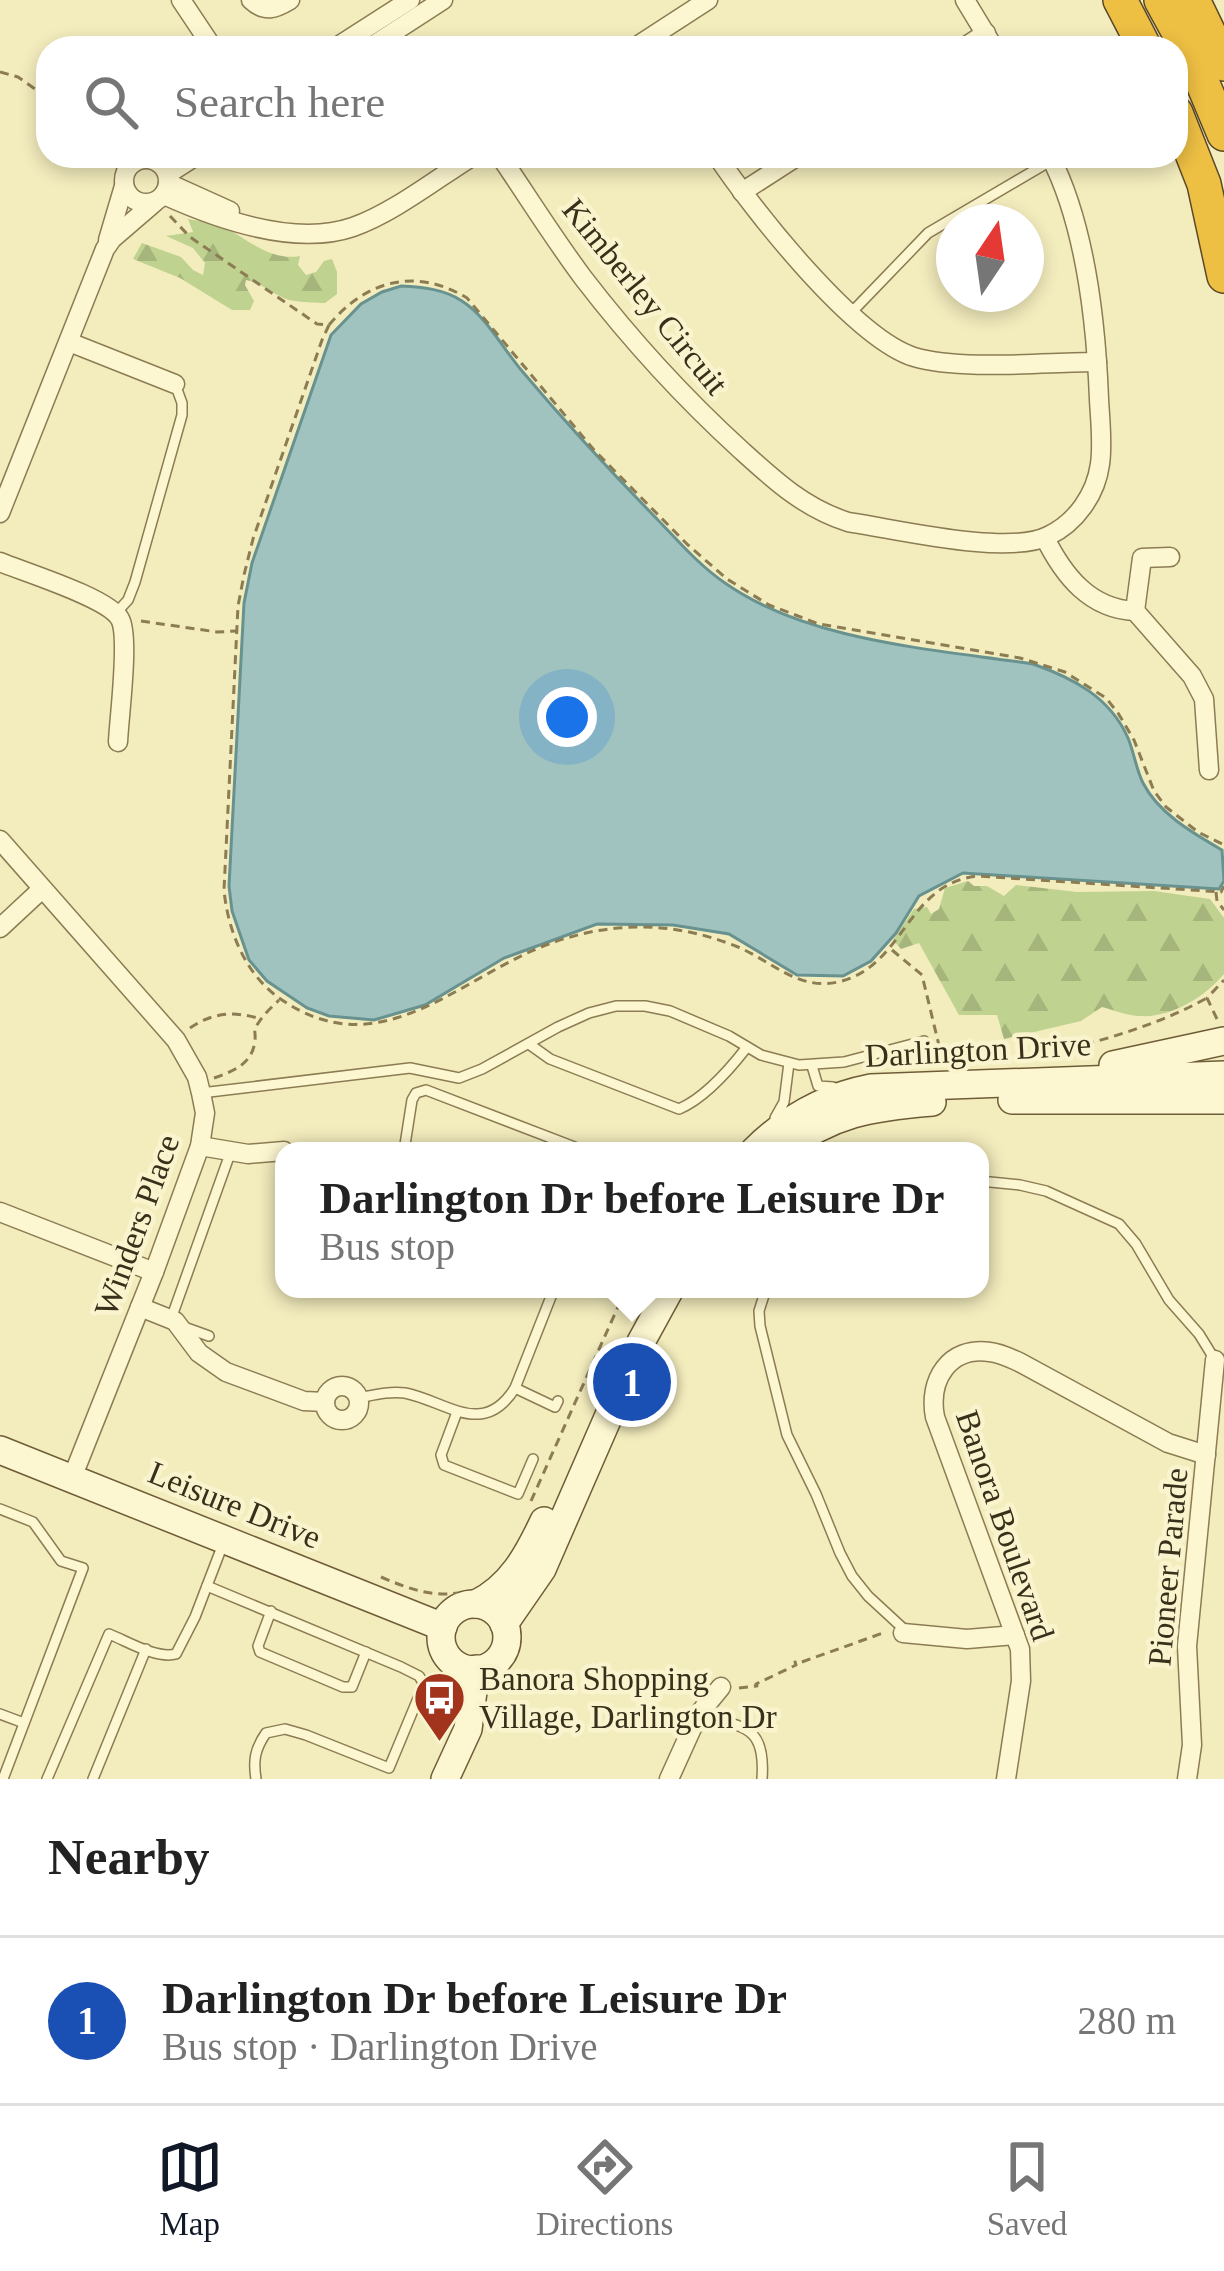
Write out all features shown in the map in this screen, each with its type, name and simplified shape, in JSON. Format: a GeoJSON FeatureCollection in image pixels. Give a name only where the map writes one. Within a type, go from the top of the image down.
{"type":"FeatureCollection","features":[{"type":"Feature","properties":{"kind":"highway"},"geometry":{"type":"LineString","coordinates":[[1120,0],[1139,36]]}},
{"type":"Feature","properties":{"kind":"highway"},"geometry":{"type":"LineString","coordinates":[[1161,0],[1181,36]]}},
{"type":"Feature","properties":{"kind":"highway"},"geometry":{"type":"LineString","coordinates":[[1193,0],[1224,64]]}},
{"type":"Feature","properties":{"kind":"highway"},"geometry":{"type":"LineString","coordinates":[[1188,49],[1224,134]]}},
{"type":"Feature","properties":{"kind":"highway"},"geometry":{"type":"LineString","coordinates":[[1188,143],[1204,184],[1224,276]]}},
{"type":"Feature","properties":{"kind":"street"},"geometry":{"type":"LineString","coordinates":[[182,0],[205,36]]}},
{"type":"Feature","properties":{"kind":"street"},"geometry":{"type":"LineString","coordinates":[[251,0],[270,10],[290,0]]}},
{"type":"Feature","properties":{"kind":"street"},"geometry":{"type":"LineString","coordinates":[[354,36],[410,0]]}},
{"type":"Feature","properties":{"kind":"street"},"geometry":{"type":"LineString","coordinates":[[388,36],[443,0]]}},
{"type":"Feature","properties":{"kind":"street"},"geometry":{"type":"LineString","coordinates":[[654,36],[708,0]]}},
{"type":"Feature","properties":{"kind":"street"},"geometry":{"type":"LineString","coordinates":[[965,0],[988,36]]}},
{"type":"Feature","properties":{"kind":"street"},"geometry":{"type":"LineString","coordinates":[[0,513],[105,250],[129,168]]}},
{"type":"Feature","properties":{"kind":"street"},"geometry":{"type":"LineString","coordinates":[[164,183],[261,227],[308,235],[352,228],[376,217],[453,168]]}},
{"type":"Feature","properties":{"kind":"street","name":"Kimberley Circuit"},"geometry":{"type":"LineString","coordinates":[[508,168],[584,279],[638,344],[699,412],[794,496],[848,521],[1010,546],[1045,538]]}},
{"type":"Feature","properties":{"kind":"street"},"geometry":{"type":"LineString","coordinates":[[725,168],[799,261],[850,314],[908,356],[959,363],[1097,362]]}},
{"type":"Feature","properties":{"kind":"street"},"geometry":{"type":"LineString","coordinates":[[742,192],[779,168]]}},
{"type":"Feature","properties":{"kind":"street"},"geometry":{"type":"LineString","coordinates":[[1056,168],[1092,298],[1101,462],[1078,514],[1045,538],[1059,566],[1091,597],[1115,610],[1135,611],[1192,676],[1204,699],[1209,770]]}},
{"type":"Feature","properties":{"kind":"street"},"geometry":{"type":"LineString","coordinates":[[124,186],[137,202],[164,183]]}},
{"type":"Feature","properties":{"kind":"street"},"geometry":{"type":"LineString","coordinates":[[105,250],[164,183]]}},
{"type":"Feature","properties":{"kind":"street"},"geometry":{"type":"LineString","coordinates":[[69,342],[175,384]]}},
{"type":"Feature","properties":{"kind":"street"},"geometry":{"type":"LineString","coordinates":[[1135,611],[1142,558],[1170,557]]}},
{"type":"Feature","properties":{"kind":"street"},"geometry":{"type":"LineString","coordinates":[[0,562],[97,600],[119,618],[124,638],[118,742]]}},
{"type":"Feature","properties":{"kind":"street","name":"Winders Place"},"geometry":{"type":"LineString","coordinates":[[0,840],[176,1040],[196,1077],[207,1085],[200,1146],[72,1478]]}},
{"type":"Feature","properties":{"kind":"street"},"geometry":{"type":"LineString","coordinates":[[0,928],[42,889]]}},
{"type":"Feature","properties":{"kind":"street"},"geometry":{"type":"LineString","coordinates":[[1076,1079],[1108,1066],[1224,1041]]}},
{"type":"Feature","properties":{"kind":"street","name":"Darlington Drive"},"geometry":{"type":"LineString","coordinates":[[771,1142],[788,1121],[806,1110],[871,1088],[1224,1075]]}},
{"type":"Feature","properties":{"kind":"street","name":"Darlington Drive"},"geometry":{"type":"LineString","coordinates":[[782,1142],[832,1119],[876,1107],[930,1102],[1224,1100]]}},
{"type":"Feature","properties":{"kind":"street"},"geometry":{"type":"LineString","coordinates":[[200,1146],[256,1155],[275,1152]]}},
{"type":"Feature","properties":{"kind":"street"},"geometry":{"type":"LineString","coordinates":[[0,1212],[154,1272]]}},
{"type":"Feature","properties":{"kind":"street"},"geometry":{"type":"LineString","coordinates":[[470,1598],[493,1610],[503,1624],[506,1641],[493,1663],[476,1670],[448,1657],[442,1627],[470,1598],[508,1582],[525,1559],[645,1298]]}},
{"type":"Feature","properties":{"kind":"street"},"geometry":{"type":"LineString","coordinates":[[503,1624],[542,1569],[641,1342],[665,1298]]}},
{"type":"Feature","properties":{"kind":"street"},"geometry":{"type":"LineString","coordinates":[[140,1307],[173,1320],[199,1353],[226,1372],[309,1402],[325,1402],[332,1417],[344,1420],[355,1414],[358,1398]]}},
{"type":"Feature","properties":{"kind":"street","name":"Banora Boulevard"},"geometry":{"type":"LineString","coordinates":[[1006,1779],[1022,1672],[1020,1649],[935,1417],[935,1381],[951,1360],[973,1352],[994,1352],[1168,1443],[1206,1455]]}},
{"type":"Feature","properties":{"kind":"street","name":"Pioneer Parade"},"geometry":{"type":"LineString","coordinates":[[1187,1779],[1192,1745],[1186,1646],[1215,1360]]}},
{"type":"Feature","properties":{"kind":"street","name":"Leisure Drive"},"geometry":{"type":"LineString","coordinates":[[3,1453],[442,1627]]}},
{"type":"Feature","properties":{"kind":"street"},"geometry":{"type":"LineString","coordinates":[[906,1633],[967,1639],[1015,1635]]}},
{"type":"Feature","properties":{"kind":"street"},"geometry":{"type":"LineString","coordinates":[[445,1779],[467,1729],[476,1670]]}},
{"type":"Feature","properties":{"kind":"street"},"geometry":{"type":"LineString","coordinates":[[669,1779],[698,1714],[721,1688]]}},
{"type":"Feature","properties":{"kind":"lane"},"geometry":{"type":"LineString","coordinates":[[850,314],[928,232],[1034,168]]}},
{"type":"Feature","properties":{"kind":"lane"},"geometry":{"type":"LineString","coordinates":[[119,618],[135,582],[182,415],[175,384]]}},
{"type":"Feature","properties":{"kind":"lane"},"geometry":{"type":"LineString","coordinates":[[207,1085],[407,1068],[459,1078],[590,1013],[638,1005],[677,1014],[789,1064],[844,1063],[924,1041]]}},
{"type":"Feature","properties":{"kind":"lane"},"geometry":{"type":"LineString","coordinates":[[530,1044],[550,1059],[676,1109],[688,1106],[747,1047]]}},
{"type":"Feature","properties":{"kind":"lane"},"geometry":{"type":"LineString","coordinates":[[764,1142],[763,1131],[782,1106],[789,1064]]}},
{"type":"Feature","properties":{"kind":"lane"},"geometry":{"type":"LineString","coordinates":[[812,1066],[821,1087],[850,1083],[871,1088]]}},
{"type":"Feature","properties":{"kind":"lane"},"geometry":{"type":"LineString","coordinates":[[405,1142],[412,1100],[426,1090],[562,1142]]}},
{"type":"Feature","properties":{"kind":"lane"},"geometry":{"type":"LineString","coordinates":[[209,1336],[173,1320],[231,1151]]}},
{"type":"Feature","properties":{"kind":"lane"},"geometry":{"type":"LineString","coordinates":[[989,1182],[1046,1191],[1119,1224],[1215,1360]]}},
{"type":"Feature","properties":{"kind":"lane"},"geometry":{"type":"LineString","coordinates":[[358,1398],[396,1392],[457,1412],[491,1411],[515,1388],[550,1298]]}},
{"type":"Feature","properties":{"kind":"lane"},"geometry":{"type":"LineString","coordinates":[[763,1298],[760,1326],[787,1435],[852,1576],[906,1633]]}},
{"type":"Feature","properties":{"kind":"lane"},"geometry":{"type":"LineString","coordinates":[[221,1352],[226,1372]]}},
{"type":"Feature","properties":{"kind":"lane"},"geometry":{"type":"LineString","coordinates":[[515,1388],[555,1407],[558,1401]]}},
{"type":"Feature","properties":{"kind":"lane"},"geometry":{"type":"LineString","coordinates":[[457,1412],[441,1455],[444,1465],[518,1494],[532,1459]]}},
{"type":"Feature","properties":{"kind":"lane"},"geometry":{"type":"LineString","coordinates":[[0,1509],[33,1522],[62,1561],[82,1568],[3,1779]]}},
{"type":"Feature","properties":{"kind":"lane"},"geometry":{"type":"LineString","coordinates":[[47,1779],[109,1634],[169,1657],[176,1654],[225,1539]]}},
{"type":"Feature","properties":{"kind":"lane"},"geometry":{"type":"LineString","coordinates":[[207,1586],[366,1652],[419,1676],[424,1684],[388,1768],[285,1729],[266,1733],[257,1747],[256,1779]]}},
{"type":"Feature","properties":{"kind":"lane"},"geometry":{"type":"LineString","coordinates":[[271,1611],[260,1652],[352,1688],[366,1652]]}},
{"type":"Feature","properties":{"kind":"lane"},"geometry":{"type":"LineString","coordinates":[[93,1779],[146,1648]]}},
{"type":"Feature","properties":{"kind":"lane"},"geometry":{"type":"LineString","coordinates":[[0,1714],[24,1723]]}},
{"type":"Feature","properties":{"kind":"lane"},"geometry":{"type":"LineString","coordinates":[[698,1714],[754,1735],[763,1750],[762,1779]]}},
{"type":"Feature","properties":{"kind":"path"},"geometry":{"type":"LineString","coordinates":[[0,72],[36,90]]}},
{"type":"Feature","properties":{"kind":"path"},"geometry":{"type":"LineString","coordinates":[[164,183],[190,237],[310,321],[329,326]]}},
{"type":"Feature","properties":{"kind":"path"},"geometry":{"type":"LineString","coordinates":[[1224,845],[1166,807],[1118,713],[1106,698],[1065,671],[1020,658],[818,624],[769,605],[727,579],[594,450],[475,306],[454,290],[423,281],[379,286],[349,304],[329,326],[253,539],[237,631],[226,912],[242,953],[260,982],[280,999],[339,1023],[392,1021],[540,948],[609,928],[692,932],[739,947],[794,978],[815,984],[840,982],[876,963],[929,896],[961,878],[1216,892],[1224,887]]}},
{"type":"Feature","properties":{"kind":"path"},"geometry":{"type":"LineString","coordinates":[[310,321],[322,340]]}},
{"type":"Feature","properties":{"kind":"path"},"geometry":{"type":"LineString","coordinates":[[119,618],[237,631]]}},
{"type":"Feature","properties":{"kind":"path"},"geometry":{"type":"LineString","coordinates":[[1216,892],[1224,910]]}},
{"type":"Feature","properties":{"kind":"path"},"geometry":{"type":"LineString","coordinates":[[890,948],[922,975],[944,1070]]}},
{"type":"Feature","properties":{"kind":"path"},"geometry":{"type":"LineString","coordinates":[[1223,1031],[1207,998],[1224,980]]}},
{"type":"Feature","properties":{"kind":"path"},"geometry":{"type":"LineString","coordinates":[[207,1085],[247,1061],[255,1030],[280,999]]}},
{"type":"Feature","properties":{"kind":"path"},"geometry":{"type":"LineString","coordinates":[[189,1029],[220,1015],[261,1019]]}},
{"type":"Feature","properties":{"kind":"path"},"geometry":{"type":"LineString","coordinates":[[532,1499],[622,1298]]}},
{"type":"Feature","properties":{"kind":"path"},"geometry":{"type":"LineString","coordinates":[[380,1577],[432,1594],[470,1598]]}},
{"type":"Feature","properties":{"kind":"path"},"geometry":{"type":"LineString","coordinates":[[750,1688],[795,1662],[878,1634]]}},
{"type":"Feature","properties":{"kind":"green space"},"geometry":{"type":"Polygon","coordinates":[[[188,219],[217,224],[277,255],[300,256],[298,265],[306,275],[332,259],[337,294],[325,303],[294,301],[246,280],[254,301],[250,310],[232,310],[180,278],[133,259],[142,243],[181,257],[203,275],[205,263],[193,248],[166,236],[193,232],[188,219]]]}},
{"type":"Feature","properties":{"kind":"green space"},"geometry":{"type":"Polygon","coordinates":[[[968,881],[1004,896],[1016,885],[1077,892],[1154,891],[1210,899],[1224,918],[1224,974],[1197,998],[1164,1014],[1135,1016],[1102,1007],[1081,1021],[1004,1039],[997,1015],[959,1015],[919,943],[901,949],[893,940],[914,909],[927,907],[931,914],[939,909],[945,888],[968,881]]]}},
{"type":"Feature","properties":{"kind":"water"},"geometry":{"type":"Polygon","coordinates":[[[401,286],[440,291],[471,308],[555,409],[682,545],[716,576],[758,603],[833,631],[873,640],[1033,664],[1089,691],[1120,724],[1143,783],[1158,804],[1222,850],[1224,881],[1219,889],[963,873],[919,896],[871,961],[843,976],[797,975],[729,934],[673,925],[597,924],[504,958],[425,1005],[374,1020],[329,1016],[307,1008],[267,981],[249,960],[232,911],[229,886],[244,603],[252,563],[331,335],[361,304],[401,286]]]}},
{"type":"Feature","properties":{"kind":"place","name":"Darlington Dr before Leisure Dr"},"geometry":{"type":"Point","coordinates":[632,1382]}},
{"type":"Feature","properties":{"kind":"place","name":"Banora Shopping Village, Darlington Dr"},"geometry":{"type":"Point","coordinates":[440,1743]}}]}
